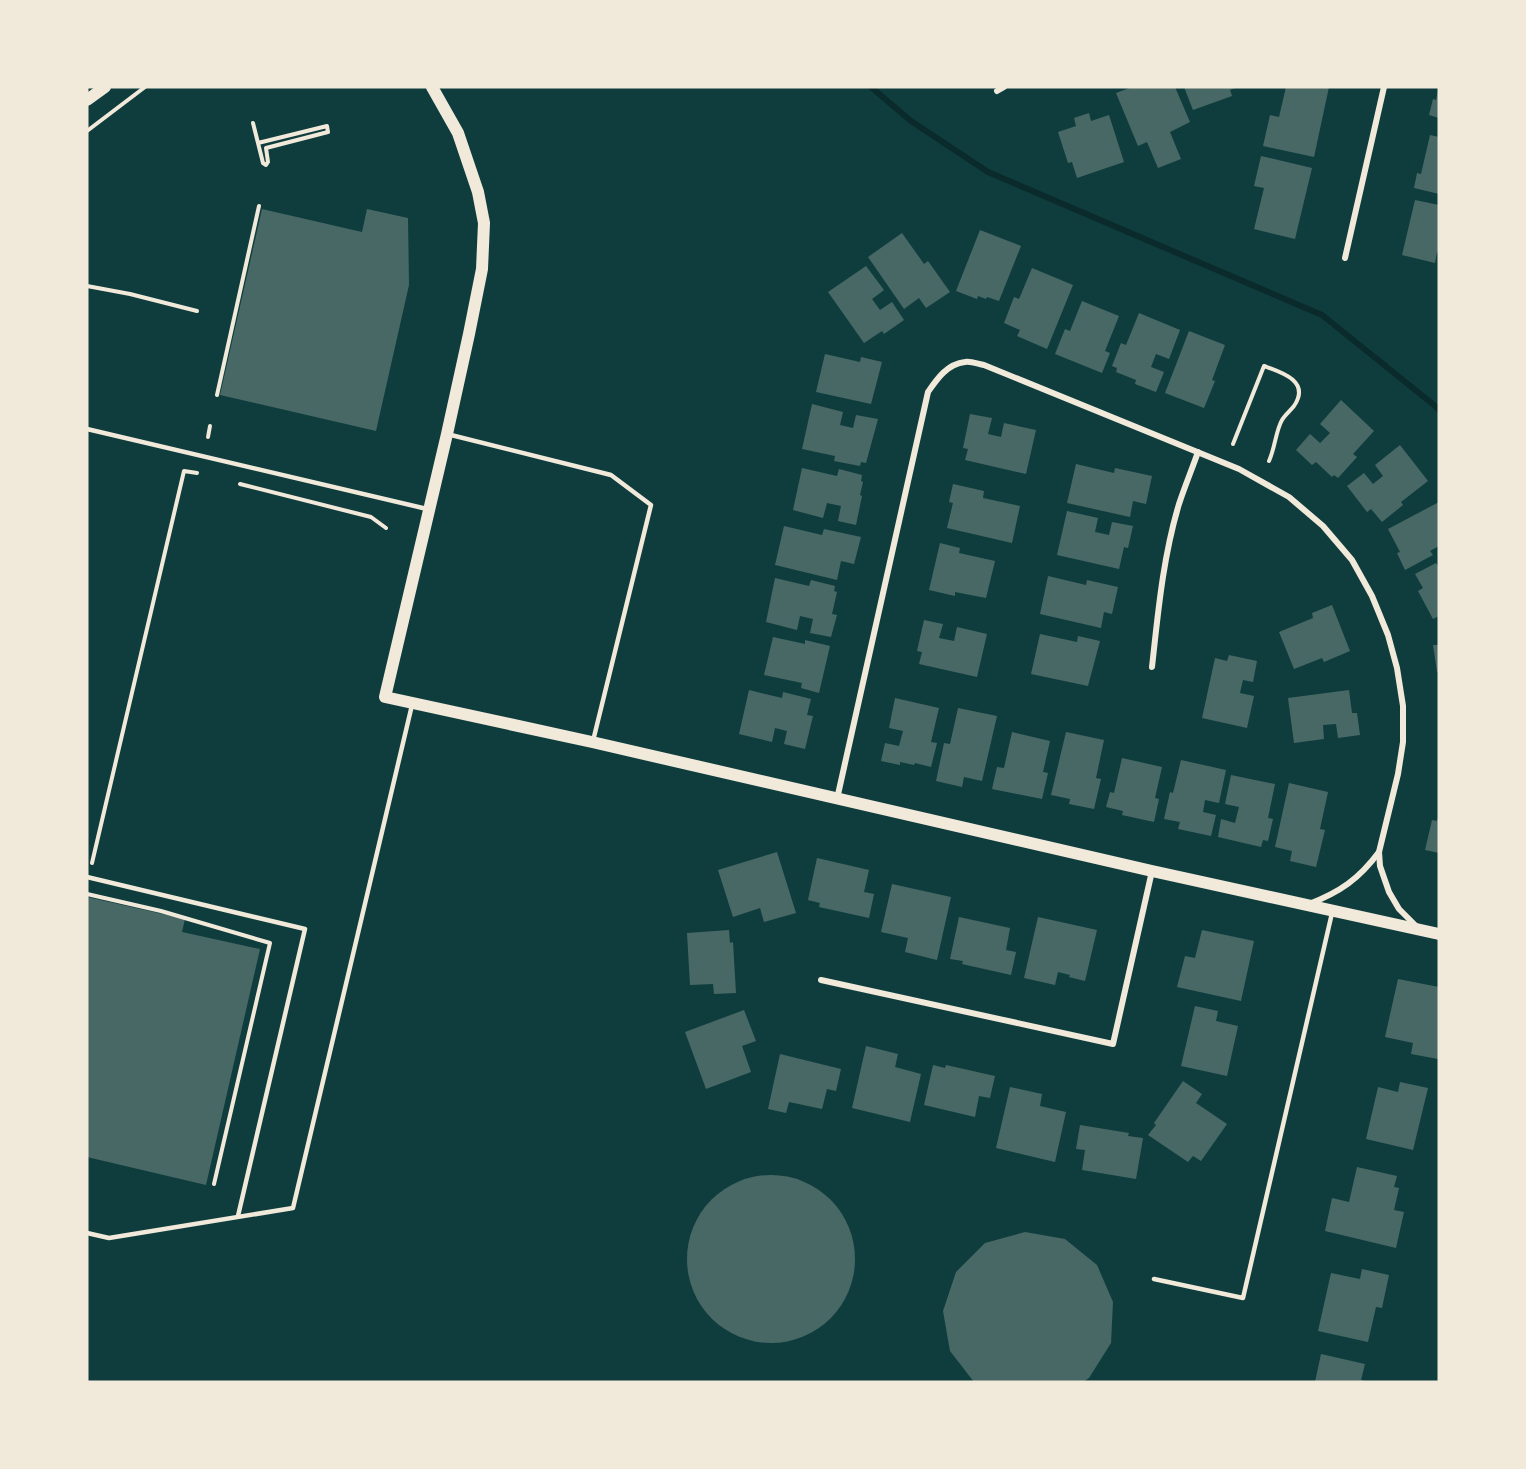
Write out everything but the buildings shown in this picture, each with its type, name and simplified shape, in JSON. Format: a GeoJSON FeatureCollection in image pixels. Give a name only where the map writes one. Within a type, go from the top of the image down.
{"type":"FeatureCollection","features":[{"type":"Feature","properties":{"kind":"main road"},"geometry":{"type":"LineString","coordinates":[[87,100],[105,87]]}},
{"type":"Feature","properties":{"kind":"main road"},"geometry":{"type":"LineString","coordinates":[[432,87],[458,133],[478,192],[484,223],[482,269],[470,334],[385,697],[1439,934]]}},
{"type":"Feature","properties":{"kind":"street"},"geometry":{"type":"LineString","coordinates":[[1345,258],[1384,87]]}},
{"type":"Feature","properties":{"kind":"street"},"geometry":{"type":"LineString","coordinates":[[837,800],[928,392],[939,376],[952,365],[966,361],[984,365],[1239,468],[1289,497],[1323,526],[1352,560],[1372,596],[1388,635],[1397,668],[1403,706],[1403,742],[1398,774],[1379,852],[1380,866],[1389,892],[1399,909],[1420,930]]}},
{"type":"Feature","properties":{"kind":"street"},"geometry":{"type":"LineString","coordinates":[[1152,667],[1160,598],[1170,545],[1179,504],[1198,452]]}},
{"type":"Feature","properties":{"kind":"street"},"geometry":{"type":"LineString","coordinates":[[1306,905],[1349,885],[1379,852]]}},
{"type":"Feature","properties":{"kind":"street"},"geometry":{"type":"LineString","coordinates":[[822,980],[1113,1044],[1152,871]]}},
{"type":"Feature","properties":{"kind":"lane"},"geometry":{"type":"LineString","coordinates":[[87,429],[430,510]]}},
{"type":"Feature","properties":{"kind":"lane"},"geometry":{"type":"LineString","coordinates":[[447,434],[611,475],[651,505],[592,742]]}},
{"type":"Feature","properties":{"kind":"lane"},"geometry":{"type":"LineString","coordinates":[[87,1233],[109,1238],[293,1208],[413,702]]}},
{"type":"Feature","properties":{"kind":"lane"},"geometry":{"type":"LineString","coordinates":[[87,877],[305,929],[238,1216]]}},
{"type":"Feature","properties":{"kind":"lane"},"geometry":{"type":"LineString","coordinates":[[1154,1279],[1242,1298],[1332,910]]}},
{"type":"Feature","properties":{"kind":"path"},"geometry":{"type":"LineString","coordinates":[[87,130],[145,87]]}},
{"type":"Feature","properties":{"kind":"path"},"geometry":{"type":"LineString","coordinates":[[253,123],[258,143],[263,163],[266,165],[268,162],[266,148],[328,132],[327,126],[258,143]]}},
{"type":"Feature","properties":{"kind":"path"},"geometry":{"type":"LineString","coordinates":[[217,395],[259,206]]}},
{"type":"Feature","properties":{"kind":"path"},"geometry":{"type":"LineString","coordinates":[[87,286],[198,311]]}},
{"type":"Feature","properties":{"kind":"path"},"geometry":{"type":"LineString","coordinates":[[1233,444],[1264,366],[1285,373],[1296,383],[1298,396],[1295,404],[1282,420],[1269,460]]}},
{"type":"Feature","properties":{"kind":"path"},"geometry":{"type":"LineString","coordinates":[[208,436],[210,426]]}},
{"type":"Feature","properties":{"kind":"path"},"geometry":{"type":"LineString","coordinates":[[93,863],[184,471],[197,474]]}},
{"type":"Feature","properties":{"kind":"path"},"geometry":{"type":"LineString","coordinates":[[240,484],[371,517],[386,528]]}},
{"type":"Feature","properties":{"kind":"path"},"geometry":{"type":"LineString","coordinates":[[87,894],[270,943],[214,1184]]}},
{"type":"Feature","properties":{"kind":"waterway"},"geometry":{"type":"LineString","coordinates":[[871,87],[911,121],[988,172],[1322,315],[1439,410]]}}]}
